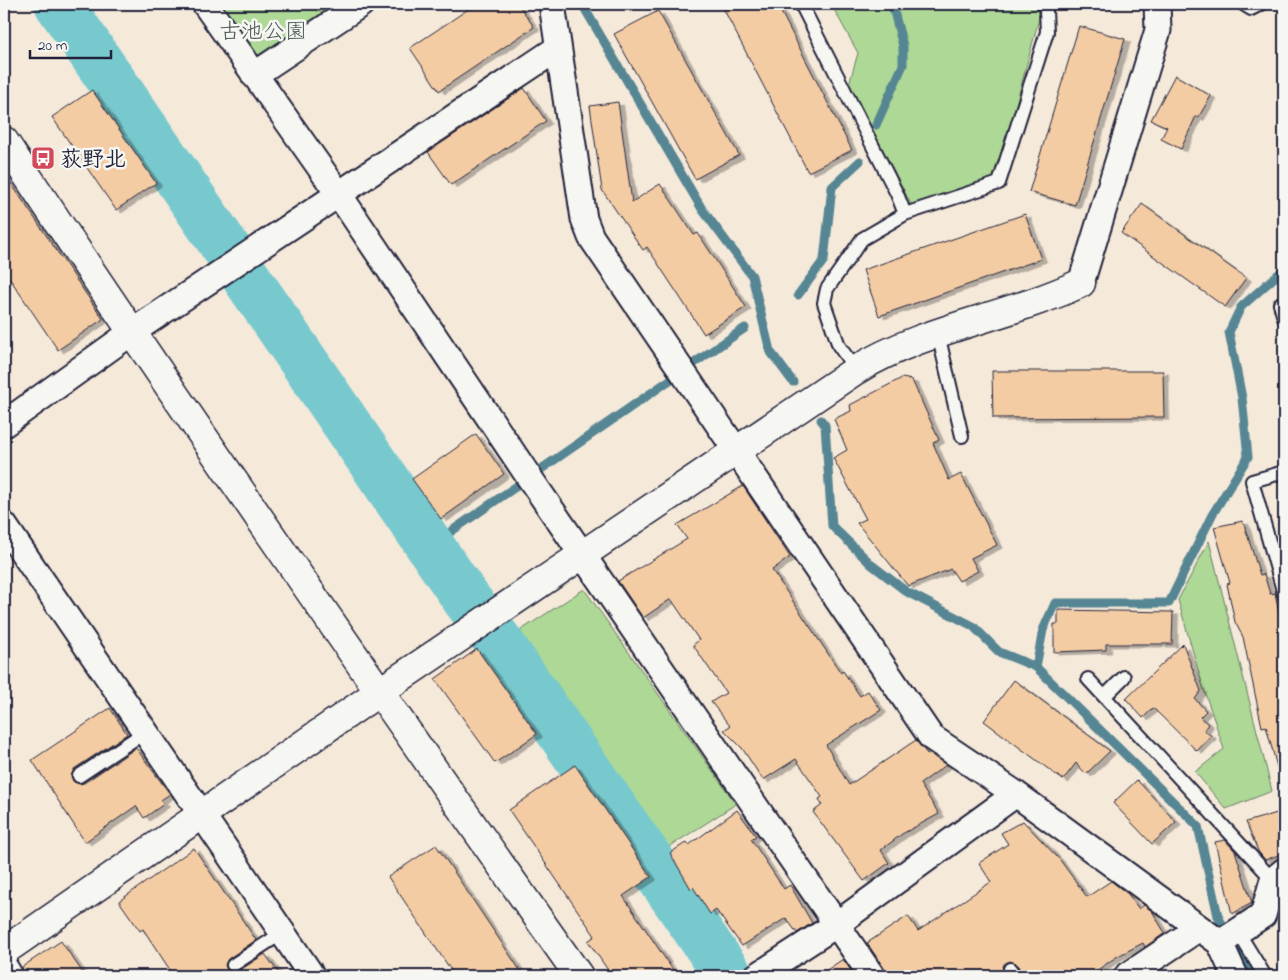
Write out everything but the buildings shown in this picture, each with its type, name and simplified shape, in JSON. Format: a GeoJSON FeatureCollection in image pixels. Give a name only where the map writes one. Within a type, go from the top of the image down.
{"type":"FeatureCollection","features":[{"type":"Feature","properties":{"kind":"street"},"geometry":{"type":"LineString","coordinates":[[205,4],[340,196],[528,475],[872,976]]}},
{"type":"Feature","properties":{"kind":"street"},"geometry":{"type":"LineString","coordinates":[[254,75],[361,4]]}},
{"type":"Feature","properties":{"kind":"street"},"geometry":{"type":"LineString","coordinates":[[552,4],[584,219],[590,237],[931,737],[1016,794],[1199,928],[1229,937],[1263,915],[1278,875]]}},
{"type":"Feature","properties":{"kind":"street"},"geometry":{"type":"LineString","coordinates":[[4,951],[379,692],[883,353],[1045,300],[1081,283],[1158,30],[1157,4]]}},
{"type":"Feature","properties":{"kind":"street"},"geometry":{"type":"LineString","coordinates":[[4,424],[132,332],[340,196],[558,48]]}},
{"type":"Feature","properties":{"kind":"street"},"geometry":{"type":"LineString","coordinates":[[4,141],[132,332],[379,692],[578,976]]}},
{"type":"Feature","properties":{"kind":"street"},"geometry":{"type":"LineString","coordinates":[[4,525],[312,976]]}},
{"type":"Feature","properties":{"kind":"street"},"geometry":{"type":"LineString","coordinates":[[757,976],[837,924],[1016,794]]}},
{"type":"Feature","properties":{"kind":"street"},"geometry":{"type":"LineString","coordinates":[[1127,976],[1199,928]]}},
{"type":"Feature","properties":{"kind":"street"},"geometry":{"type":"LineString","coordinates":[[1229,937],[1235,976]]}},
{"type":"Feature","properties":{"kind":"street"},"geometry":{"type":"LineString","coordinates":[[4,966],[10,976]]}},
{"type":"Feature","properties":{"kind":"lane"},"geometry":{"type":"LineString","coordinates":[[801,4],[898,194],[905,214]]}},
{"type":"Feature","properties":{"kind":"lane"},"geometry":{"type":"LineString","coordinates":[[856,370],[840,346],[824,303],[827,289],[862,239],[905,214],[999,183],[1047,32],[1046,10],[1043,4]]}},
{"type":"Feature","properties":{"kind":"lane"},"geometry":{"type":"LineString","coordinates":[[1243,4],[1251,9],[1261,4]]}},
{"type":"Feature","properties":{"kind":"lane"},"geometry":{"type":"LineString","coordinates":[[1284,301],[1280,304],[1284,318]]}},
{"type":"Feature","properties":{"kind":"lane"},"geometry":{"type":"LineString","coordinates":[[938,334],[962,436]]}},
{"type":"Feature","properties":{"kind":"lane"},"geometry":{"type":"LineString","coordinates":[[1284,472],[1252,481],[1284,594]]}},
{"type":"Feature","properties":{"kind":"lane"},"geometry":{"type":"LineString","coordinates":[[1104,696],[1124,677]]}},
{"type":"Feature","properties":{"kind":"lane"},"geometry":{"type":"LineString","coordinates":[[1088,679],[1278,875]]}},
{"type":"Feature","properties":{"kind":"lane"},"geometry":{"type":"LineString","coordinates":[[79,776],[145,732]]}},
{"type":"Feature","properties":{"kind":"lane"},"geometry":{"type":"LineString","coordinates":[[233,965],[282,933]]}},
{"type":"Feature","properties":{"kind":"lane"},"geometry":{"type":"LineString","coordinates":[[1229,937],[1265,976]]}},
{"type":"Feature","properties":{"kind":"green space","name":"古池公園"},"geometry":{"type":"Polygon","coordinates":[[[214,4],[348,4],[258,62],[214,4]]]}},
{"type":"Feature","properties":{"kind":"green space"},"geometry":{"type":"Polygon","coordinates":[[[831,4],[1043,4],[993,190],[917,216],[849,84],[858,53],[831,4]]]}},
{"type":"Feature","properties":{"kind":"green space"},"geometry":{"type":"Polygon","coordinates":[[[1209,541],[1272,791],[1226,809],[1195,772],[1224,749],[1203,687],[1178,600],[1209,541]]]}},
{"type":"Feature","properties":{"kind":"green space"},"geometry":{"type":"Polygon","coordinates":[[[584,589],[736,804],[666,849],[518,632],[584,589]]]}},
{"type":"Feature","properties":{"kind":"waterway"},"geometry":{"type":"LineString","coordinates":[[59,4],[467,600],[498,641],[729,976]]}},
{"type":"Feature","properties":{"kind":"waterway"},"geometry":{"type":"LineString","coordinates":[[582,4],[702,209],[752,276],[770,351],[793,382]]}},
{"type":"Feature","properties":{"kind":"waterway"},"geometry":{"type":"LineString","coordinates":[[876,125],[903,65],[903,46],[892,4]]}},
{"type":"Feature","properties":{"kind":"waterway"},"geometry":{"type":"LineString","coordinates":[[798,295],[824,260],[832,187],[860,161]]}},
{"type":"Feature","properties":{"kind":"waterway"},"geometry":{"type":"LineString","coordinates":[[1228,936],[1218,916],[1198,826],[1036,667],[1043,630],[1055,603],[1169,603],[1212,515],[1248,457],[1242,398],[1229,332],[1241,307],[1284,269]]}},
{"type":"Feature","properties":{"kind":"waterway"},"geometry":{"type":"LineString","coordinates":[[430,546],[745,328]]}},
{"type":"Feature","properties":{"kind":"waterway"},"geometry":{"type":"LineString","coordinates":[[821,420],[825,425],[832,526],[872,565],[907,592],[973,626],[999,652],[1036,667]]}},
{"type":"Feature","properties":{"kind":"waterway"},"geometry":{"type":"LineString","coordinates":[[1238,954],[1250,976]]}},
{"type":"Feature","properties":{"kind":"place","name":"荻野北"},"geometry":{"type":"Point","coordinates":[43,158]}}]}
